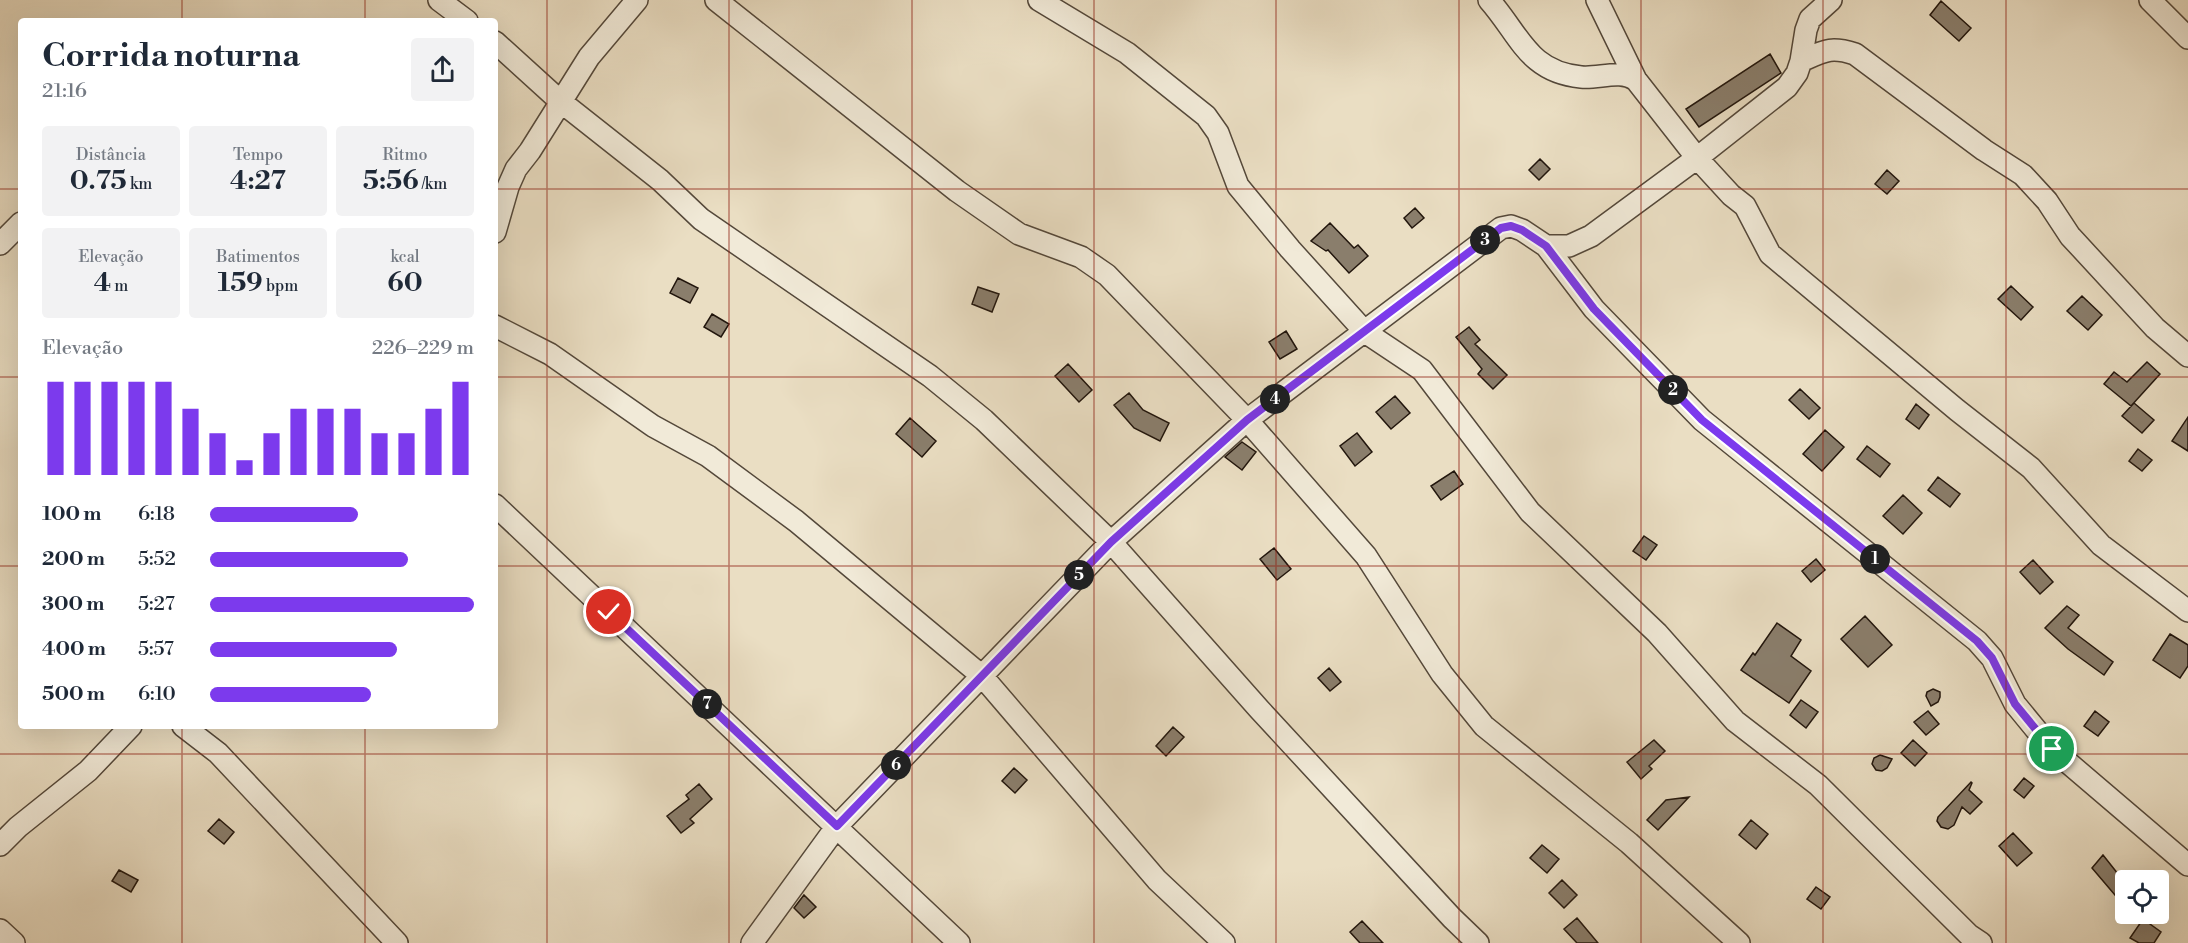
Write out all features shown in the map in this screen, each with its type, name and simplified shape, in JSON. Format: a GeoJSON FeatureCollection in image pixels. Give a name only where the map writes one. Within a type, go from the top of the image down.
{"type":"FeatureCollection","features":[{"type":"Feature","properties":{"kind":"street"},"geometry":{"type":"LineString","coordinates":[[439,0],[463,18]]}},
{"type":"Feature","properties":{"kind":"street"},"geometry":{"type":"LineString","coordinates":[[498,222],[516,169],[530,151],[589,57],[637,0]]}},
{"type":"Feature","properties":{"kind":"street"},"geometry":{"type":"LineString","coordinates":[[716,0],[957,191],[1019,234],[1081,257],[1107,275],[1247,420],[1366,556],[1442,674],[1484,726],[1629,843],[1739,943]]}},
{"type":"Feature","properties":{"kind":"street"},"geometry":{"type":"LineString","coordinates":[[1039,0],[1127,53],[1206,116],[1218,133],[1238,186],[1290,249],[1365,332],[1422,370],[1530,512],[1657,633],[1736,721],[1818,785],[1970,941]]}},
{"type":"Feature","properties":{"kind":"street"},"geometry":{"type":"LineString","coordinates":[[1489,0],[1523,48],[1548,69],[1582,77],[1629,75],[1636,80]]}},
{"type":"Feature","properties":{"kind":"street"},"geometry":{"type":"LineString","coordinates":[[1597,0],[1636,80],[1697,158],[1731,195],[1745,206],[1770,254],[1957,410],[2031,468],[2101,545],[2188,611]]}},
{"type":"Feature","properties":{"kind":"street"},"geometry":{"type":"LineString","coordinates":[[1546,246],[1569,246],[1591,236],[1697,158],[1786,87],[1797,73],[1810,19],[1831,0]]}},
{"type":"Feature","properties":{"kind":"street"},"geometry":{"type":"LineString","coordinates":[[2150,0],[2188,38]]}},
{"type":"Feature","properties":{"kind":"street"},"geometry":{"type":"LineString","coordinates":[[498,45],[560,101],[660,180],[701,219],[930,375],[984,420],[1111,542],[1259,709],[1478,943]]}},
{"type":"Feature","properties":{"kind":"street"},"geometry":{"type":"LineString","coordinates":[[1801,61],[1828,50],[1840,49],[1855,54],[1984,150],[2023,175],[2047,201],[2078,244],[2155,328],[2188,356]]}},
{"type":"Feature","properties":{"kind":"street"},"geometry":{"type":"LineString","coordinates":[[0,244],[18,226]]}},
{"type":"Feature","properties":{"kind":"street"},"geometry":{"type":"LineString","coordinates":[[752,943],[837,826],[1111,542],[1247,420],[1501,228],[1511,226],[1522,230],[1546,246],[1594,309],[1702,420],[1977,641],[1992,658],[2015,704],[2052,749],[2188,865]]}},
{"type":"Feature","properties":{"kind":"street"},"geometry":{"type":"LineString","coordinates":[[498,328],[550,354],[652,426],[708,456],[796,521],[982,676],[1157,880],[1224,943]]}},
{"type":"Feature","properties":{"kind":"street"},"geometry":{"type":"LineString","coordinates":[[498,508],[960,943]]}},
{"type":"Feature","properties":{"kind":"street"},"geometry":{"type":"LineString","coordinates":[[0,845],[18,827],[88,771],[128,729]]}},
{"type":"Feature","properties":{"kind":"street"},"geometry":{"type":"LineString","coordinates":[[187,729],[218,753],[397,943]]}},
{"type":"Feature","properties":{"kind":"street"},"geometry":{"type":"LineString","coordinates":[[0,930],[14,943]]}},
{"type":"Feature","properties":{"kind":"building"},"geometry":{"type":"Polygon","coordinates":[[[1941,1],[1971,28],[1959,41],[1930,15],[1941,1]]]}},
{"type":"Feature","properties":{"kind":"building"},"geometry":{"type":"Polygon","coordinates":[[[1770,54],[1781,73],[1699,127],[1686,109],[1770,54]]]}},
{"type":"Feature","properties":{"kind":"building"},"geometry":{"type":"Polygon","coordinates":[[[1540,159],[1550,169],[1539,180],[1529,170],[1540,159]]]}},
{"type":"Feature","properties":{"kind":"building"},"geometry":{"type":"Polygon","coordinates":[[[1887,170],[1899,181],[1887,194],[1875,184],[1887,170]]]}},
{"type":"Feature","properties":{"kind":"building"},"geometry":{"type":"Polygon","coordinates":[[[1415,208],[1424,218],[1412,228],[1404,218],[1415,208]]]}},
{"type":"Feature","properties":{"kind":"building"},"geometry":{"type":"Polygon","coordinates":[[[1330,223],[1354,248],[1358,245],[1368,256],[1349,273],[1328,250],[1326,251],[1311,241],[1330,223]]]}},
{"type":"Feature","properties":{"kind":"building"},"geometry":{"type":"Polygon","coordinates":[[[678,278],[698,288],[690,303],[670,293],[678,278]]]}},
{"type":"Feature","properties":{"kind":"building"},"geometry":{"type":"Polygon","coordinates":[[[2011,286],[2033,307],[2021,320],[1998,299],[2011,286]]]}},
{"type":"Feature","properties":{"kind":"building"},"geometry":{"type":"Polygon","coordinates":[[[978,287],[999,294],[992,312],[972,304],[978,287]]]}},
{"type":"Feature","properties":{"kind":"building"},"geometry":{"type":"Polygon","coordinates":[[[2082,296],[2102,315],[2088,330],[2067,311],[2082,296]]]}},
{"type":"Feature","properties":{"kind":"building"},"geometry":{"type":"Polygon","coordinates":[[[712,314],[729,324],[721,337],[704,327],[712,314]]]}},
{"type":"Feature","properties":{"kind":"building"},"geometry":{"type":"Polygon","coordinates":[[[1469,327],[1480,340],[1475,344],[1507,375],[1493,389],[1478,374],[1482,369],[1456,337],[1469,327]]]}},
{"type":"Feature","properties":{"kind":"building"},"geometry":{"type":"Polygon","coordinates":[[[1286,331],[1297,349],[1280,359],[1269,342],[1286,331]]]}},
{"type":"Feature","properties":{"kind":"building"},"geometry":{"type":"Polygon","coordinates":[[[2147,362],[2160,374],[2131,406],[2104,384],[2114,372],[2127,382],[2147,362]]]}},
{"type":"Feature","properties":{"kind":"building"},"geometry":{"type":"Polygon","coordinates":[[[1068,364],[1092,390],[1079,402],[1055,376],[1068,364]]]}},
{"type":"Feature","properties":{"kind":"building"},"geometry":{"type":"Polygon","coordinates":[[[1800,389],[1820,408],[1809,419],[1789,400],[1800,389]]]}},
{"type":"Feature","properties":{"kind":"building"},"geometry":{"type":"Polygon","coordinates":[[[1129,393],[1143,410],[1169,423],[1160,441],[1134,428],[1114,405],[1129,393]]]}},
{"type":"Feature","properties":{"kind":"building"},"geometry":{"type":"Polygon","coordinates":[[[1395,396],[1410,413],[1391,429],[1376,412],[1395,396]]]}},
{"type":"Feature","properties":{"kind":"building"},"geometry":{"type":"Polygon","coordinates":[[[2134,403],[2154,420],[2142,433],[2122,416],[2134,403]]]}},
{"type":"Feature","properties":{"kind":"building"},"geometry":{"type":"Polygon","coordinates":[[[1916,404],[1929,415],[1919,429],[1906,419],[1916,404]]]}},
{"type":"Feature","properties":{"kind":"building"},"geometry":{"type":"Polygon","coordinates":[[[2188,417],[2188,451],[2172,441],[2188,417]]]}},
{"type":"Feature","properties":{"kind":"building"},"geometry":{"type":"Polygon","coordinates":[[[910,418],[936,441],[922,457],[896,434],[910,418]]]}},
{"type":"Feature","properties":{"kind":"building"},"geometry":{"type":"Polygon","coordinates":[[[1825,430],[1844,447],[1822,471],[1803,454],[1825,430]]]}},
{"type":"Feature","properties":{"kind":"building"},"geometry":{"type":"Polygon","coordinates":[[[1357,433],[1372,452],[1355,466],[1340,446],[1357,433]]]}},
{"type":"Feature","properties":{"kind":"building"},"geometry":{"type":"Polygon","coordinates":[[[1242,442],[1256,452],[1242,470],[1225,457],[1242,442]]]}},
{"type":"Feature","properties":{"kind":"building"},"geometry":{"type":"Polygon","coordinates":[[[1867,446],[1890,464],[1880,477],[1857,459],[1867,446]]]}},
{"type":"Feature","properties":{"kind":"building"},"geometry":{"type":"Polygon","coordinates":[[[2138,449],[2152,460],[2142,471],[2129,461],[2138,449]]]}},
{"type":"Feature","properties":{"kind":"building"},"geometry":{"type":"Polygon","coordinates":[[[1454,471],[1463,484],[1441,500],[1431,486],[1454,471]]]}},
{"type":"Feature","properties":{"kind":"building"},"geometry":{"type":"Polygon","coordinates":[[[1938,477],[1960,494],[1950,507],[1928,490],[1938,477]]]}},
{"type":"Feature","properties":{"kind":"building"},"geometry":{"type":"Polygon","coordinates":[[[1903,495],[1922,513],[1903,534],[1883,516],[1903,495]]]}},
{"type":"Feature","properties":{"kind":"building"},"geometry":{"type":"Polygon","coordinates":[[[1644,536],[1657,545],[1646,560],[1633,551],[1644,536]]]}},
{"type":"Feature","properties":{"kind":"building"},"geometry":{"type":"Polygon","coordinates":[[[1274,548],[1291,569],[1277,580],[1260,559],[1274,548]]]}},
{"type":"Feature","properties":{"kind":"building"},"geometry":{"type":"Polygon","coordinates":[[[1816,559],[1825,570],[1811,582],[1802,571],[1816,559]]]}},
{"type":"Feature","properties":{"kind":"building"},"geometry":{"type":"Polygon","coordinates":[[[2033,560],[2053,582],[2040,594],[2020,572],[2033,560]]]}},
{"type":"Feature","properties":{"kind":"building"},"geometry":{"type":"Polygon","coordinates":[[[2067,606],[2079,615],[2068,628],[2113,662],[2104,675],[2068,649],[2045,628],[2067,606]]]}},
{"type":"Feature","properties":{"kind":"building"},"geometry":{"type":"Polygon","coordinates":[[[1865,616],[1892,645],[1868,667],[1841,639],[1865,616]]]}},
{"type":"Feature","properties":{"kind":"building"},"geometry":{"type":"Polygon","coordinates":[[[1777,623],[1801,640],[1791,656],[1811,671],[1789,703],[1741,670],[1753,653],[1755,655],[1777,623]]]}},
{"type":"Feature","properties":{"kind":"building"},"geometry":{"type":"Polygon","coordinates":[[[2170,634],[2188,645],[2188,666],[2180,678],[2153,660],[2170,634]]]}},
{"type":"Feature","properties":{"kind":"building"},"geometry":{"type":"Polygon","coordinates":[[[1329,668],[1341,682],[1330,691],[1318,678],[1329,668]]]}},
{"type":"Feature","properties":{"kind":"building"},"geometry":{"type":"Polygon","coordinates":[[[1933,689],[1940,692],[1940,697],[1938,702],[1931,706],[1926,696],[1927,692],[1933,689]]]}},
{"type":"Feature","properties":{"kind":"building"},"geometry":{"type":"Polygon","coordinates":[[[1801,700],[1818,712],[1806,728],[1790,715],[1801,700]]]}},
{"type":"Feature","properties":{"kind":"building"},"geometry":{"type":"Polygon","coordinates":[[[1928,711],[1939,724],[1926,735],[1914,722],[1928,711]]]}},
{"type":"Feature","properties":{"kind":"building"},"geometry":{"type":"Polygon","coordinates":[[[2095,711],[2109,722],[2098,736],[2084,726],[2095,711]]]}},
{"type":"Feature","properties":{"kind":"building"},"geometry":{"type":"Polygon","coordinates":[[[1173,727],[1184,737],[1166,756],[1156,746],[1173,727]]]}},
{"type":"Feature","properties":{"kind":"building"},"geometry":{"type":"Polygon","coordinates":[[[1654,740],[1665,751],[1649,766],[1652,769],[1641,779],[1627,762],[1654,740]]]}},
{"type":"Feature","properties":{"kind":"building"},"geometry":{"type":"Polygon","coordinates":[[[1913,740],[1927,753],[1915,766],[1901,753],[1913,740]]]}},
{"type":"Feature","properties":{"kind":"building"},"geometry":{"type":"Polygon","coordinates":[[[1880,755],[1892,759],[1887,768],[1882,771],[1876,770],[1872,764],[1874,758],[1880,755]]]}},
{"type":"Feature","properties":{"kind":"building"},"geometry":{"type":"Polygon","coordinates":[[[1014,768],[1027,780],[1015,793],[1002,781],[1014,768]]]}},
{"type":"Feature","properties":{"kind":"building"},"geometry":{"type":"Polygon","coordinates":[[[2024,778],[2034,786],[2024,798],[2014,790],[2024,778]]]}},
{"type":"Feature","properties":{"kind":"building"},"geometry":{"type":"Polygon","coordinates":[[[1971,782],[1969,790],[1982,802],[1970,814],[1962,807],[1954,825],[1948,829],[1941,827],[1937,821],[1938,817],[1971,782]]]}},
{"type":"Feature","properties":{"kind":"building"},"geometry":{"type":"Polygon","coordinates":[[[699,784],[712,799],[690,819],[694,823],[681,833],[667,816],[689,799],[686,795],[699,784]]]}},
{"type":"Feature","properties":{"kind":"building"},"geometry":{"type":"Polygon","coordinates":[[[1689,797],[1658,830],[1647,820],[1666,800],[1689,797]]]}},
{"type":"Feature","properties":{"kind":"building"},"geometry":{"type":"Polygon","coordinates":[[[219,819],[234,832],[224,844],[208,831],[219,819]]]}},
{"type":"Feature","properties":{"kind":"building"},"geometry":{"type":"Polygon","coordinates":[[[1751,820],[1768,834],[1756,849],[1739,835],[1751,820]]]}},
{"type":"Feature","properties":{"kind":"building"},"geometry":{"type":"Polygon","coordinates":[[[2013,833],[2032,853],[2017,866],[1999,846],[2013,833]]]}},
{"type":"Feature","properties":{"kind":"building"},"geometry":{"type":"Polygon","coordinates":[[[1542,845],[1559,859],[1547,873],[1530,858],[1542,845]]]}},
{"type":"Feature","properties":{"kind":"building"},"geometry":{"type":"Polygon","coordinates":[[[2103,855],[2115,870],[2115,895],[2092,868],[2103,855]]]}},
{"type":"Feature","properties":{"kind":"building"},"geometry":{"type":"Polygon","coordinates":[[[119,870],[138,880],[131,892],[112,881],[119,870]]]}},
{"type":"Feature","properties":{"kind":"building"},"geometry":{"type":"Polygon","coordinates":[[[1562,880],[1577,895],[1564,908],[1549,893],[1562,880]]]}},
{"type":"Feature","properties":{"kind":"building"},"geometry":{"type":"Polygon","coordinates":[[[1816,887],[1830,897],[1821,909],[1807,899],[1816,887]]]}},
{"type":"Feature","properties":{"kind":"building"},"geometry":{"type":"Polygon","coordinates":[[[804,895],[816,907],[804,918],[794,908],[804,895]]]}},
{"type":"Feature","properties":{"kind":"building"},"geometry":{"type":"Polygon","coordinates":[[[1577,918],[1598,943],[1577,943],[1564,929],[1577,918]]]}},
{"type":"Feature","properties":{"kind":"building"},"geometry":{"type":"Polygon","coordinates":[[[1362,921],[1383,943],[1360,943],[1350,932],[1362,921]]]}},
{"type":"Feature","properties":{"kind":"building"},"geometry":{"type":"Polygon","coordinates":[[[2140,924],[2150,924],[2161,932],[2154,943],[2139,943],[2130,938],[2140,924]]]}},
{"type":"Feature","properties":{"kind":"route"},"geometry":{"type":"LineString","coordinates":[[609,612],[837,826],[1111,542],[1247,420],[1501,228],[1511,226],[1522,230],[1546,246],[1594,309],[1702,420],[1977,641],[1992,658],[2015,704],[2052,749]]}}]}
